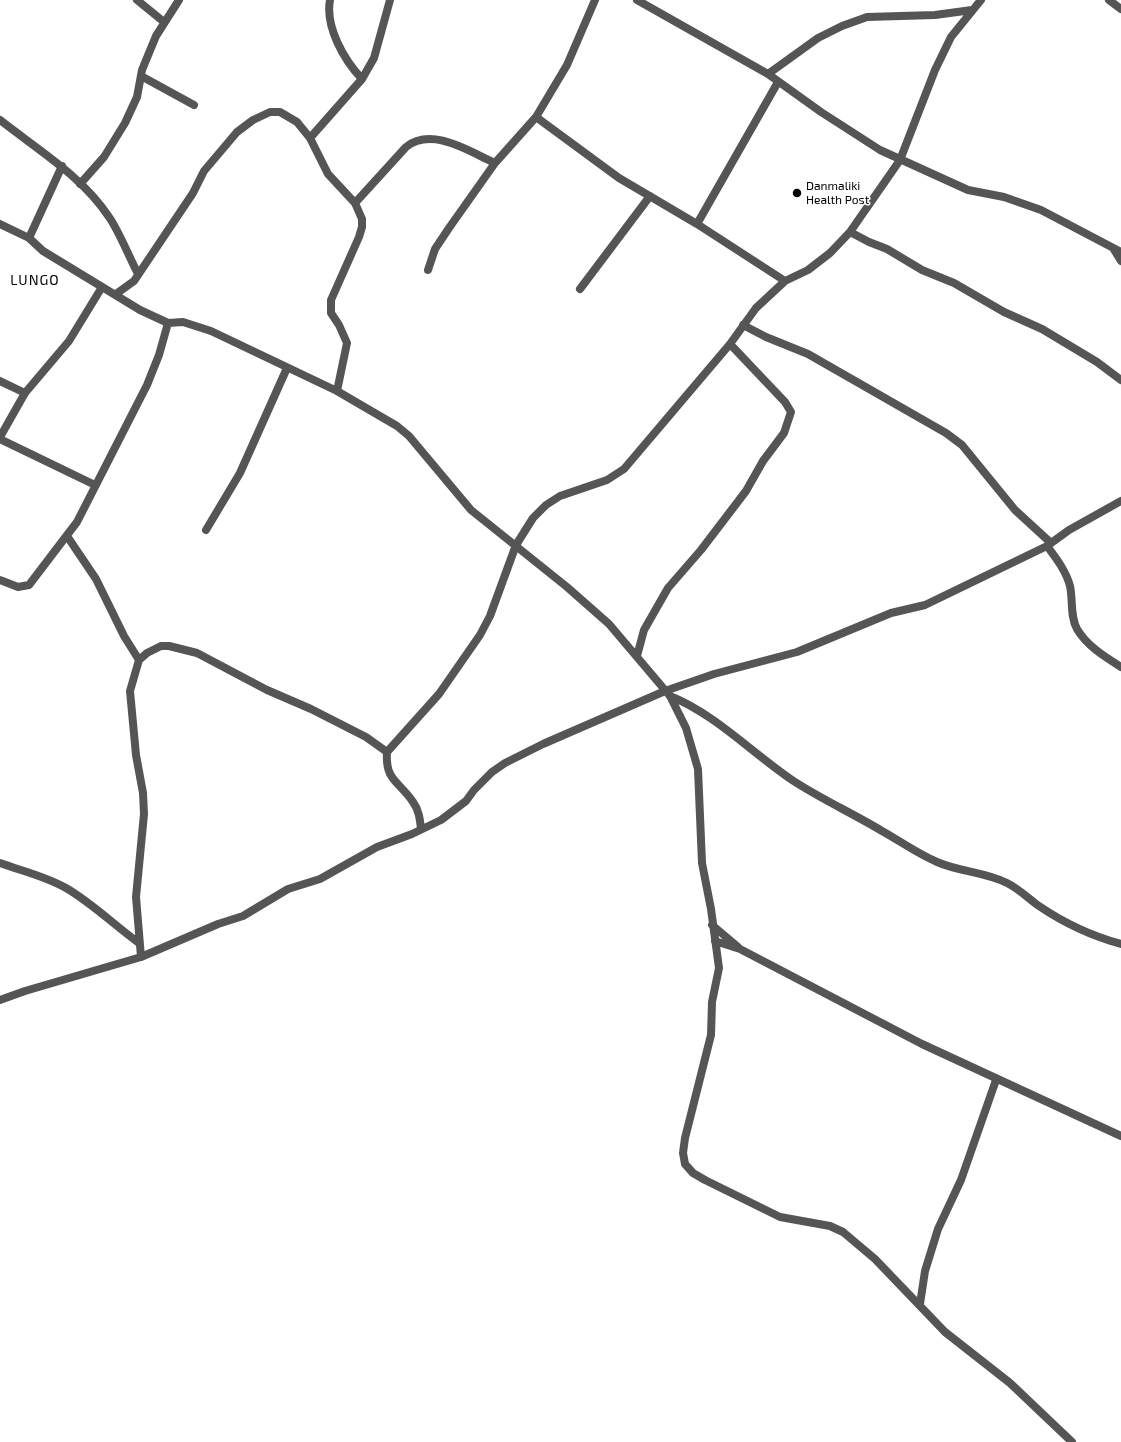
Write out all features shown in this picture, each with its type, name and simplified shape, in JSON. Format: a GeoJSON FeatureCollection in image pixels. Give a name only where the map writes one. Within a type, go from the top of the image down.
{"type":"FeatureCollection","features":[{"type":"Feature","properties":{"kind":"street"},"geometry":{"type":"LineString","coordinates":[[138,0],[164,22]]}},
{"type":"Feature","properties":{"kind":"street"},"geometry":{"type":"LineString","coordinates":[[80,184],[104,157],[125,123],[136,97],[141,76],[156,36],[179,0]]}},
{"type":"Feature","properties":{"kind":"street"},"geometry":{"type":"LineString","coordinates":[[330,0],[331,18],[338,45],[353,70],[362,79]]}},
{"type":"Feature","properties":{"kind":"street"},"geometry":{"type":"LineString","coordinates":[[310,138],[362,79],[374,58],[390,0]]}},
{"type":"Feature","properties":{"kind":"street"},"geometry":{"type":"LineString","coordinates":[[428,270],[435,249],[495,164],[536,117],[567,65],[596,0]]}},
{"type":"Feature","properties":{"kind":"street"},"geometry":{"type":"LineString","coordinates":[[637,0],[768,74],[834,121],[880,150],[968,190],[1004,197],[1041,210],[1077,230],[1111,245],[1121,252]]}},
{"type":"Feature","properties":{"kind":"street"},"geometry":{"type":"LineString","coordinates":[[422,829],[418,810],[414,803],[392,779],[387,770],[387,752],[439,694],[480,635],[490,616],[516,545],[533,518],[546,505],[560,496],[608,480],[624,469],[730,344],[756,308],[785,281],[808,270],[830,253],[850,232],[900,160],[938,63],[951,37],[981,0]]}},
{"type":"Feature","properties":{"kind":"street"},"geometry":{"type":"LineString","coordinates":[[1109,0],[1121,9]]}},
{"type":"Feature","properties":{"kind":"street"},"geometry":{"type":"LineString","coordinates":[[768,74],[818,38],[842,26],[867,17],[935,15],[972,10]]}},
{"type":"Feature","properties":{"kind":"street"},"geometry":{"type":"LineString","coordinates":[[141,76],[194,105]]}},
{"type":"Feature","properties":{"kind":"street"},"geometry":{"type":"LineString","coordinates":[[697,224],[778,82]]}},
{"type":"Feature","properties":{"kind":"street"},"geometry":{"type":"LineString","coordinates":[[116,294],[128,287],[138,274],[167,234],[193,193],[204,171],[237,132],[254,120],[270,112],[280,112],[297,122],[310,138],[328,174],[355,203],[362,219],[362,227],[331,300],[331,313],[339,324],[347,343],[337,391]]}},
{"type":"Feature","properties":{"kind":"street"},"geometry":{"type":"LineString","coordinates":[[536,117],[619,178],[697,224],[785,281]]}},
{"type":"Feature","properties":{"kind":"street"},"geometry":{"type":"LineString","coordinates":[[0,120],[30,144],[62,166],[98,201],[110,218],[138,274]]}},
{"type":"Feature","properties":{"kind":"street"},"geometry":{"type":"LineString","coordinates":[[355,203],[406,147],[416,140],[433,138],[446,142],[495,164]]}},
{"type":"Feature","properties":{"kind":"street"},"geometry":{"type":"LineString","coordinates":[[29,238],[62,166]]}},
{"type":"Feature","properties":{"kind":"street"},"geometry":{"type":"LineString","coordinates":[[580,289],[650,196]]}},
{"type":"Feature","properties":{"kind":"street"},"geometry":{"type":"LineString","coordinates":[[0,224],[29,238],[43,251],[140,310],[168,323],[183,322],[211,331],[337,391],[397,426],[409,436],[471,510],[516,545],[609,624],[667,694],[686,728],[698,769],[702,863],[718,968],[712,1002],[711,1035],[685,1138],[683,1154],[685,1164],[693,1173],[765,1211],[796,1221],[830,1226],[843,1232],[874,1259],[920,1304],[945,1332],[1010,1383],[1072,1442]]}},
{"type":"Feature","properties":{"kind":"street"},"geometry":{"type":"LineString","coordinates":[[850,232],[887,249],[922,270],[954,283],[1004,312],[1042,329],[1097,362],[1121,380]]}},
{"type":"Feature","properties":{"kind":"street"},"geometry":{"type":"LineString","coordinates":[[1111,245],[1121,261]]}},
{"type":"Feature","properties":{"kind":"street"},"geometry":{"type":"LineString","coordinates":[[95,485],[0,438],[25,393],[69,341],[102,287]]}},
{"type":"Feature","properties":{"kind":"street"},"geometry":{"type":"LineString","coordinates":[[0,580],[18,587],[29,585],[77,522],[147,385],[159,355],[168,323]]}},
{"type":"Feature","properties":{"kind":"street"},"geometry":{"type":"LineString","coordinates":[[743,325],[827,364],[946,433],[962,445],[1015,510],[1049,544],[1063,568],[1070,585],[1076,628],[1085,640],[1103,656],[1121,667]]}},
{"type":"Feature","properties":{"kind":"street"},"geometry":{"type":"LineString","coordinates":[[637,656],[644,630],[668,588],[701,550],[746,491],[763,462],[784,432],[791,412],[785,402],[730,344]]}},
{"type":"Feature","properties":{"kind":"street"},"geometry":{"type":"LineString","coordinates":[[206,530],[240,472],[287,368]]}},
{"type":"Feature","properties":{"kind":"street"},"geometry":{"type":"LineString","coordinates":[[0,381],[25,393]]}},
{"type":"Feature","properties":{"kind":"street"},"geometry":{"type":"LineString","coordinates":[[0,1000],[25,991],[141,957],[218,924],[243,916],[288,890],[320,879],[377,847],[441,820],[455,811],[466,801],[484,778],[505,763],[543,744],[714,674],[797,652],[891,613],[925,605],[1049,544],[1069,530],[1121,501]]}},
{"type":"Feature","properties":{"kind":"street"},"geometry":{"type":"LineString","coordinates":[[67,536],[96,579],[124,636],[139,660]]}},
{"type":"Feature","properties":{"kind":"street"},"geometry":{"type":"LineString","coordinates":[[141,957],[136,897],[144,814],[143,793],[136,755],[130,691],[139,660],[161,646],[176,646],[197,653],[267,690],[311,709],[366,737],[387,752]]}},
{"type":"Feature","properties":{"kind":"street"},"geometry":{"type":"LineString","coordinates":[[667,694],[688,704],[793,780],[835,806],[881,830],[936,862],[995,878],[1020,891],[1039,906],[1076,928],[1121,944]]}},
{"type":"Feature","properties":{"kind":"street"},"geometry":{"type":"LineString","coordinates":[[0,863],[42,877],[65,888],[91,905],[139,943]]}},
{"type":"Feature","properties":{"kind":"street"},"geometry":{"type":"LineString","coordinates":[[712,925],[740,949]]}},
{"type":"Feature","properties":{"kind":"street"},"geometry":{"type":"LineString","coordinates":[[715,941],[740,949],[922,1044],[996,1080],[1121,1136]]}},
{"type":"Feature","properties":{"kind":"street"},"geometry":{"type":"LineString","coordinates":[[920,1304],[925,1271],[938,1229],[961,1180],[996,1080]]}},
{"type":"Feature","properties":{"kind":"place","name":"Danmaliki Health Post"},"geometry":{"type":"Point","coordinates":[797,193]}},
{"type":"Feature","properties":{"kind":"district","name":"LUNGO"},"geometry":{"type":"Point","coordinates":[35,280]}}]}
